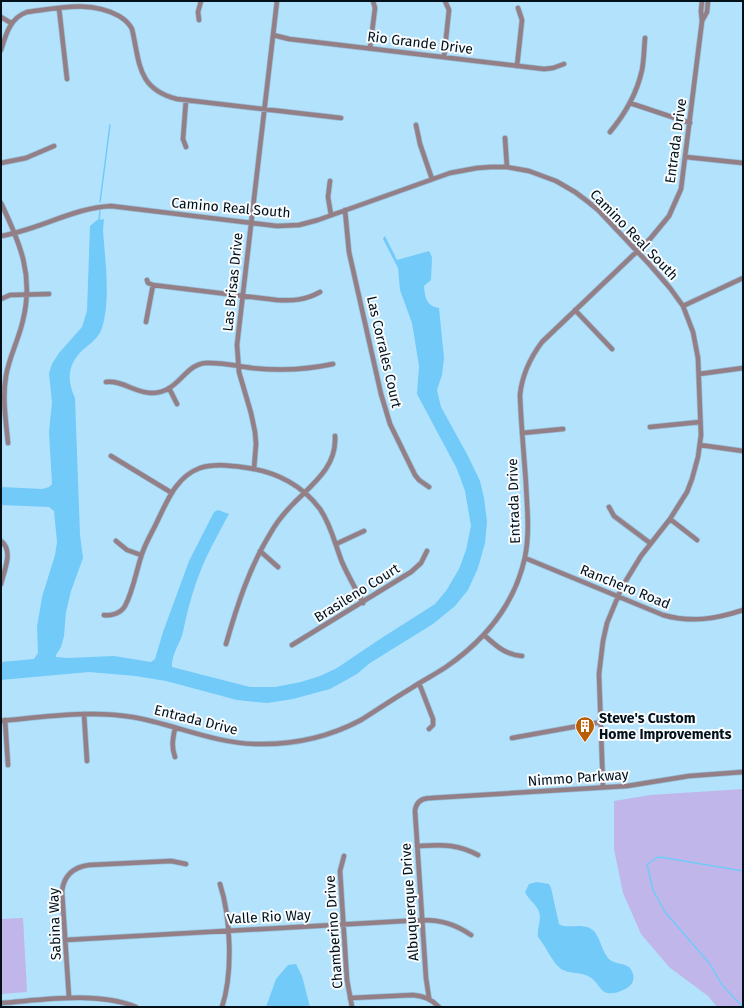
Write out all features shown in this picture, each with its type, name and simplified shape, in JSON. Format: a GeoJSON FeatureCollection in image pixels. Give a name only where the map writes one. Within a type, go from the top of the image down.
{"type":"FeatureCollection","features":[{"type":"Feature","properties":{"kind":"street"},"geometry":{"type":"LineString","coordinates":[[199,20],[198,12],[201,1]]}},
{"type":"Feature","properties":{"kind":"street","name":"Las Brisas Drive"},"geometry":{"type":"LineString","coordinates":[[254,469],[256,444],[254,427],[238,366],[237,345],[277,1]]}},
{"type":"Feature","properties":{"kind":"street"},"geometry":{"type":"LineString","coordinates":[[370,48],[375,8],[373,1]]}},
{"type":"Feature","properties":{"kind":"street"},"geometry":{"type":"LineString","coordinates":[[444,57],[449,10],[445,1]]}},
{"type":"Feature","properties":{"kind":"street","name":"Entrada Drive"},"geometry":{"type":"LineString","coordinates":[[3,721],[84,714],[130,716],[158,722],[205,736],[241,743],[270,744],[298,741],[322,735],[360,720],[458,658],[484,635],[504,608],[517,582],[525,558],[528,524],[520,395],[526,368],[542,342],[657,233],[674,207],[681,189],[686,157],[702,21],[702,1]]}},
{"type":"Feature","properties":{"kind":"street","name":"Entrada Drive"},"geometry":{"type":"LineString","coordinates":[[702,21],[707,12],[708,1]]}},
{"type":"Feature","properties":{"kind":"street"},"geometry":{"type":"LineString","coordinates":[[1,50],[11,23],[17,17],[27,12],[93,5],[107,9],[122,17],[132,29],[140,67],[146,80],[159,93],[168,97],[186,100],[340,118]]}},
{"type":"Feature","properties":{"kind":"street"},"geometry":{"type":"LineString","coordinates":[[59,8],[67,79]]}},
{"type":"Feature","properties":{"kind":"street"},"geometry":{"type":"LineString","coordinates":[[517,66],[522,20],[518,8]]}},
{"type":"Feature","properties":{"kind":"street"},"geometry":{"type":"LineString","coordinates":[[1,17],[11,23]]}},
{"type":"Feature","properties":{"kind":"street","name":"Rio Grande Drive"},"geometry":{"type":"LineString","coordinates":[[273,35],[289,39],[546,69],[564,64]]}},
{"type":"Feature","properties":{"kind":"street"},"geometry":{"type":"LineString","coordinates":[[610,132],[623,115],[636,91],[642,70],[645,38]]}},
{"type":"Feature","properties":{"kind":"street"},"geometry":{"type":"LineString","coordinates":[[186,100],[183,139],[186,147]]}},
{"type":"Feature","properties":{"kind":"street"},"geometry":{"type":"LineString","coordinates":[[630,103],[690,123]]}},
{"type":"Feature","properties":{"kind":"street"},"geometry":{"type":"LineString","coordinates":[[416,125],[420,144],[432,179]]}},
{"type":"Feature","properties":{"kind":"street"},"geometry":{"type":"LineString","coordinates":[[505,138],[507,168]]}},
{"type":"Feature","properties":{"kind":"street"},"geometry":{"type":"LineString","coordinates":[[1,163],[26,158],[54,146]]}},
{"type":"Feature","properties":{"kind":"street"},"geometry":{"type":"LineString","coordinates":[[686,157],[743,163]]}},
{"type":"Feature","properties":{"kind":"street","name":"Camino Real South"},"geometry":{"type":"LineString","coordinates":[[1,236],[29,230],[80,211],[115,206],[277,226],[299,225],[332,215],[432,179],[463,170],[484,168],[507,168],[529,171],[542,175],[575,192],[598,210],[670,288],[683,306],[693,332],[698,358],[700,422],[700,445],[692,479],[679,506],[641,556],[617,596],[607,623],[601,658],[599,687],[603,787]]}},
{"type":"Feature","properties":{"kind":"street"},"geometry":{"type":"LineString","coordinates":[[330,181],[328,197],[332,215]]}},
{"type":"Feature","properties":{"kind":"street"},"geometry":{"type":"LineString","coordinates":[[1,203],[16,233],[22,251],[25,265],[27,294],[24,320],[5,378],[8,443]]}},
{"type":"Feature","properties":{"kind":"street","name":"Las Corrales Court"},"geometry":{"type":"LineString","coordinates":[[345,210],[348,228],[349,252],[387,418],[415,475],[429,487]]}},
{"type":"Feature","properties":{"kind":"street"},"geometry":{"type":"LineString","coordinates":[[683,306],[743,278]]}},
{"type":"Feature","properties":{"kind":"street"},"geometry":{"type":"LineString","coordinates":[[147,280],[148,283],[153,286],[293,301],[305,299],[320,292]]}},
{"type":"Feature","properties":{"kind":"street"},"geometry":{"type":"LineString","coordinates":[[146,322],[153,286]]}},
{"type":"Feature","properties":{"kind":"street"},"geometry":{"type":"LineString","coordinates":[[1,299],[10,295],[48,294]]}},
{"type":"Feature","properties":{"kind":"street"},"geometry":{"type":"LineString","coordinates":[[576,310],[612,349]]}},
{"type":"Feature","properties":{"kind":"street"},"geometry":{"type":"LineString","coordinates":[[106,382],[116,382],[135,390],[156,393],[169,388],[181,380],[189,370],[200,364],[207,363],[291,371],[333,364]]}},
{"type":"Feature","properties":{"kind":"street"},"geometry":{"type":"LineString","coordinates":[[699,374],[743,368]]}},
{"type":"Feature","properties":{"kind":"street"},"geometry":{"type":"LineString","coordinates":[[169,388],[178,404]]}},
{"type":"Feature","properties":{"kind":"street"},"geometry":{"type":"LineString","coordinates":[[650,427],[700,422]]}},
{"type":"Feature","properties":{"kind":"street"},"geometry":{"type":"LineString","coordinates":[[522,433],[563,429]]}},
{"type":"Feature","properties":{"kind":"street"},"geometry":{"type":"LineString","coordinates":[[226,644],[240,597],[260,551],[280,519],[322,475],[332,458],[335,449],[335,436]]}},
{"type":"Feature","properties":{"kind":"street"},"geometry":{"type":"LineString","coordinates":[[700,445],[743,451]]}},
{"type":"Feature","properties":{"kind":"street"},"geometry":{"type":"LineString","coordinates":[[111,456],[172,493]]}},
{"type":"Feature","properties":{"kind":"street"},"geometry":{"type":"LineString","coordinates":[[104,615],[116,614],[125,606],[141,555],[172,493],[182,480],[189,474],[202,468],[216,465],[254,469],[282,478],[305,493],[315,503],[324,516],[350,578],[363,603]]}},
{"type":"Feature","properties":{"kind":"street"},"geometry":{"type":"LineString","coordinates":[[609,507],[614,516],[650,543]]}},
{"type":"Feature","properties":{"kind":"street"},"geometry":{"type":"LineString","coordinates":[[670,519],[696,540]]}},
{"type":"Feature","properties":{"kind":"street"},"geometry":{"type":"LineString","coordinates":[[336,544],[364,531]]}},
{"type":"Feature","properties":{"kind":"street"},"geometry":{"type":"LineString","coordinates":[[1,541],[7,548],[8,554],[1,584]]}},
{"type":"Feature","properties":{"kind":"street"},"geometry":{"type":"LineString","coordinates":[[116,541],[127,550],[141,555]]}},
{"type":"Feature","properties":{"kind":"street"},"geometry":{"type":"LineString","coordinates":[[260,551],[278,567]]}},
{"type":"Feature","properties":{"kind":"street","name":"Brasileno Court"},"geometry":{"type":"LineString","coordinates":[[292,645],[363,603],[411,572],[421,563],[427,551]]}},
{"type":"Feature","properties":{"kind":"street","name":"Ranchero Road"},"geometry":{"type":"LineString","coordinates":[[525,558],[663,615],[683,620],[704,620],[743,610]]}},
{"type":"Feature","properties":{"kind":"street"},"geometry":{"type":"LineString","coordinates":[[484,635],[504,651],[510,654],[522,656]]}},
{"type":"Feature","properties":{"kind":"street"},"geometry":{"type":"LineString","coordinates":[[419,683],[433,719],[433,725],[429,730]]}},
{"type":"Feature","properties":{"kind":"street"},"geometry":{"type":"LineString","coordinates":[[84,714],[87,761]]}},
{"type":"Feature","properties":{"kind":"street"},"geometry":{"type":"LineString","coordinates":[[3,721],[8,765]]}},
{"type":"Feature","properties":{"kind":"street"},"geometry":{"type":"LineString","coordinates":[[512,738],[601,722]]}},
{"type":"Feature","properties":{"kind":"street"},"geometry":{"type":"LineString","coordinates":[[175,728],[172,741],[172,748],[175,757]]}},
{"type":"Feature","properties":{"kind":"street","name":"Nimmo Parkway"},"geometry":{"type":"LineString","coordinates":[[416,804],[423,799],[431,798],[640,784],[689,776],[743,772]]}},
{"type":"Feature","properties":{"kind":"street","name":"Albuquerque Drive"},"geometry":{"type":"LineString","coordinates":[[416,804],[417,846],[429,998]]}},
{"type":"Feature","properties":{"kind":"street"},"geometry":{"type":"LineString","coordinates":[[417,846],[457,846],[466,848],[478,855]]}},
{"type":"Feature","properties":{"kind":"street","name":"Chamberino Drive"},"geometry":{"type":"LineString","coordinates":[[344,856],[340,871],[347,980],[352,1007]]}},
{"type":"Feature","properties":{"kind":"street","name":"Sabina Way"},"geometry":{"type":"LineString","coordinates":[[69,998],[63,885],[67,876],[77,868],[89,865],[171,861],[186,864]]}},
{"type":"Feature","properties":{"kind":"street"},"geometry":{"type":"LineString","coordinates":[[220,884],[225,900],[228,931],[229,974],[222,1007]]}},
{"type":"Feature","properties":{"kind":"street","name":"Valle Rio Way"},"geometry":{"type":"LineString","coordinates":[[66,940],[422,920],[445,922],[460,927],[471,935]]}},
{"type":"Feature","properties":{"kind":"street"},"geometry":{"type":"LineString","coordinates":[[350,998],[407,995],[422,996],[429,998],[439,1007]]}},
{"type":"Feature","properties":{"kind":"street"},"geometry":{"type":"LineString","coordinates":[[1,1003],[90,998],[106,999],[136,1007]]}},
{"type":"Feature","properties":{"kind":"shaded area"},"geometry":{"type":"Polygon","coordinates":[[[743,789],[743,1007],[717,1007],[708,996],[669,967],[641,934],[623,893],[614,849],[614,801],[650,795],[743,789]]]}},
{"type":"Feature","properties":{"kind":"shaded area"},"geometry":{"type":"Polygon","coordinates":[[[23,918],[27,992],[1,994],[1,919],[23,918]]]}},
{"type":"Feature","properties":{"kind":"water"},"geometry":{"type":"Polygon","coordinates":[[[104,219],[103,230],[107,292],[105,316],[98,336],[74,360],[70,371],[71,387],[75,398],[80,535],[83,558],[71,591],[66,612],[64,636],[56,657],[68,658],[114,656],[151,662],[155,659],[163,632],[189,561],[214,512],[218,510],[229,514],[198,576],[182,636],[174,654],[172,667],[250,687],[275,687],[301,682],[320,676],[337,668],[435,604],[446,591],[459,569],[466,550],[471,526],[465,491],[457,469],[417,394],[419,366],[412,323],[400,290],[398,268],[383,239],[385,236],[397,260],[429,251],[432,257],[431,280],[424,286],[429,303],[439,308],[444,358],[442,375],[437,390],[441,407],[480,481],[484,498],[487,522],[485,543],[478,568],[468,590],[455,606],[433,624],[370,663],[357,674],[330,689],[293,699],[267,703],[237,700],[166,681],[135,676],[89,672],[1,680],[1,662],[34,659],[38,653],[37,627],[42,597],[55,555],[57,542],[54,511],[49,507],[1,505],[1,487],[42,489],[49,487],[52,484],[49,432],[52,402],[49,373],[52,364],[59,353],[82,327],[87,311],[90,226],[97,220],[104,219]]]}},
{"type":"Feature","properties":{"kind":"water"},"geometry":{"type":"Polygon","coordinates":[[[537,882],[549,884],[559,924],[562,926],[580,926],[590,928],[596,934],[604,952],[610,960],[630,968],[633,973],[633,981],[630,986],[619,992],[606,993],[593,979],[588,976],[564,971],[557,966],[538,937],[540,913],[525,892],[529,884],[537,882]]]}},
{"type":"Feature","properties":{"kind":"water"},"geometry":{"type":"Polygon","coordinates":[[[296,964],[302,976],[310,1007],[266,1007],[276,979],[288,965],[296,964]]]}},
{"type":"Feature","properties":{"kind":"waterway"},"geometry":{"type":"LineString","coordinates":[[100,202],[110,125]]}},
{"type":"Feature","properties":{"kind":"waterway"},"geometry":{"type":"LineString","coordinates":[[99,221],[100,211]]}},
{"type":"Feature","properties":{"kind":"waterway"},"geometry":{"type":"LineString","coordinates":[[743,871],[660,857],[656,858],[647,865],[653,890],[665,912],[710,964],[722,985],[743,1007]]}},
{"type":"Feature","properties":{"kind":"place","name":"Steve's Custom Home Improvements"},"geometry":{"type":"Point","coordinates":[585,743]}}]}
